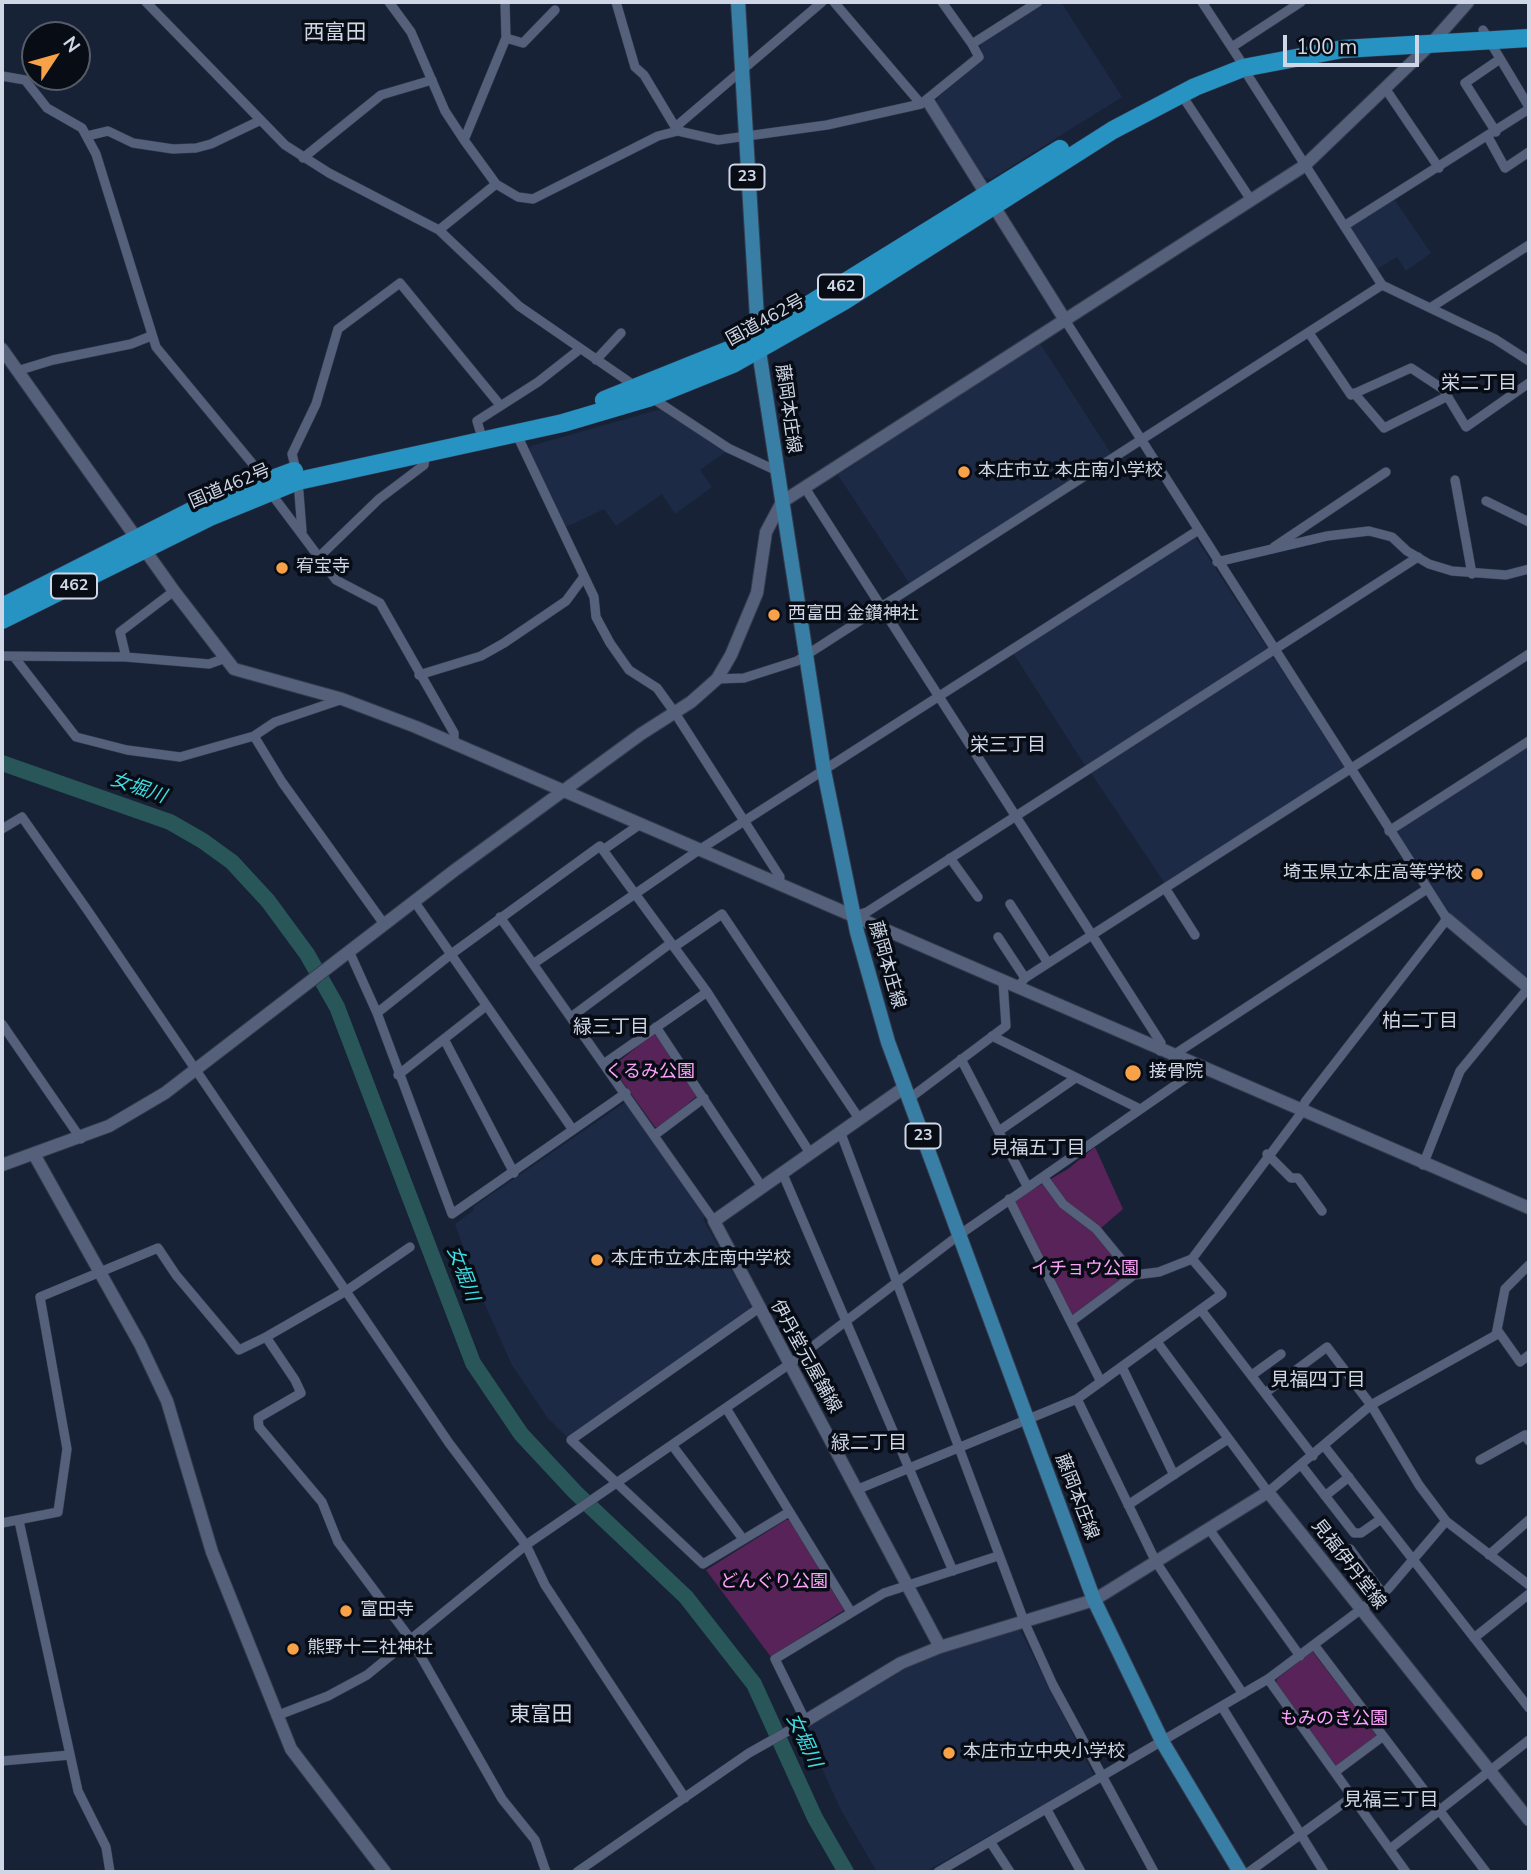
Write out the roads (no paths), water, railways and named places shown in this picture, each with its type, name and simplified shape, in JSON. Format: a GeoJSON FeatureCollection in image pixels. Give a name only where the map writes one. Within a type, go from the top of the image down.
{"type":"FeatureCollection","features":[{"type":"Feature","properties":{"kind":"highway","name":"国道462号"},"geometry":{"type":"LineString","coordinates":[[297,476],[517,435],[644,393],[758,343],[1149,97],[1238,58],[1486,35],[1529,28]]}},
{"type":"Feature","properties":{"kind":"highway","name":"国道462号"},"geometry":{"type":"LineString","coordinates":[[1486,35],[1529,38]]}},
{"type":"Feature","properties":{"kind":"highway","name":"国道462号"},"geometry":{"type":"LineString","coordinates":[[990,199],[1181,94],[1238,58]]}},
{"type":"Feature","properties":{"kind":"highway","name":"国道462号"},"geometry":{"type":"LineString","coordinates":[[2,607],[81,568],[268,486],[297,476],[644,393]]}},
{"type":"Feature","properties":{"kind":"highway","name":"国道462号"},"geometry":{"type":"LineString","coordinates":[[2,620],[140,543]]}},
{"type":"Feature","properties":{"kind":"highway"},"geometry":{"type":"LineString","coordinates":[[2,598],[61,571],[81,568]]}},
{"type":"Feature","properties":{"kind":"main road","name":"藤岡本庄線"},"geometry":{"type":"LineString","coordinates":[[738,2],[758,343],[824,771],[853,917],[885,1030],[1094,1600],[1163,1743],[1240,1872]]}},
{"type":"Feature","properties":{"kind":"street"},"geometry":{"type":"LineString","coordinates":[[146,2],[260,121],[303,158],[439,230],[519,306],[728,448],[777,471]]}},
{"type":"Feature","properties":{"kind":"street"},"geometry":{"type":"LineString","coordinates":[[389,2],[411,32],[445,111],[464,141],[496,184],[518,197],[533,200],[658,136],[678,131],[718,140],[827,125],[925,103],[979,57],[942,2]]}},
{"type":"Feature","properties":{"kind":"street"},"geometry":{"type":"LineString","coordinates":[[464,141],[506,38],[505,2]]}},
{"type":"Feature","properties":{"kind":"street"},"geometry":{"type":"LineString","coordinates":[[616,2],[635,66],[665,106],[678,131]]}},
{"type":"Feature","properties":{"kind":"street"},"geometry":{"type":"LineString","coordinates":[[678,131],[678,124],[822,2]]}},
{"type":"Feature","properties":{"kind":"street"},"geometry":{"type":"LineString","coordinates":[[834,2],[925,103],[990,199],[1197,531],[1447,919],[1529,988],[1460,1071],[1423,1165]]}},
{"type":"Feature","properties":{"kind":"street"},"geometry":{"type":"LineString","coordinates":[[972,44],[1038,2]]}},
{"type":"Feature","properties":{"kind":"street"},"geometry":{"type":"LineString","coordinates":[[1202,2],[1382,285],[1495,339],[1529,361]]}},
{"type":"Feature","properties":{"kind":"street"},"geometry":{"type":"LineString","coordinates":[[1238,58],[1301,2]]}},
{"type":"Feature","properties":{"kind":"street"},"geometry":{"type":"LineString","coordinates":[[2,1165],[81,1139],[137,1111],[195,1070],[560,792],[675,713],[717,679],[731,655],[757,593],[766,532],[782,502],[1304,166],[1436,38],[1468,2]]}},
{"type":"Feature","properties":{"kind":"street"},"geometry":{"type":"LineString","coordinates":[[506,38],[523,43],[555,10]]}},
{"type":"Feature","properties":{"kind":"street"},"geometry":{"type":"LineString","coordinates":[[1344,226],[1439,168],[1529,108],[1486,35]]}},
{"type":"Feature","properties":{"kind":"street"},"geometry":{"type":"LineString","coordinates":[[1500,59],[1465,83],[1492,134],[1505,168],[1529,152]]}},
{"type":"Feature","properties":{"kind":"street"},"geometry":{"type":"LineString","coordinates":[[2,76],[25,80],[47,108],[82,128],[96,155],[151,336],[177,376],[268,486],[291,523],[302,531],[336,580],[380,603],[454,733],[454,745]]}},
{"type":"Feature","properties":{"kind":"street"},"geometry":{"type":"LineString","coordinates":[[303,158],[382,95],[432,80]]}},
{"type":"Feature","properties":{"kind":"street"},"geometry":{"type":"LineString","coordinates":[[1385,88],[1439,168]]}},
{"type":"Feature","properties":{"kind":"street"},"geometry":{"type":"LineString","coordinates":[[1181,94],[1251,200]]}},
{"type":"Feature","properties":{"kind":"street"},"geometry":{"type":"LineString","coordinates":[[87,136],[108,131],[133,143],[173,149],[196,148],[211,144],[260,121]]}},
{"type":"Feature","properties":{"kind":"street"},"geometry":{"type":"LineString","coordinates":[[439,230],[496,184]]}},
{"type":"Feature","properties":{"kind":"street"},"geometry":{"type":"LineString","coordinates":[[1430,308],[1529,245]]}},
{"type":"Feature","properties":{"kind":"street"},"geometry":{"type":"LineString","coordinates":[[302,531],[297,476],[292,454],[316,404],[338,329],[400,283],[500,405]]}},
{"type":"Feature","properties":{"kind":"street"},"geometry":{"type":"LineString","coordinates":[[717,679],[744,678],[769,672],[807,654],[1382,285]]}},
{"type":"Feature","properties":{"kind":"street"},"geometry":{"type":"LineString","coordinates":[[596,360],[621,333]]}},
{"type":"Feature","properties":{"kind":"street"},"geometry":{"type":"LineString","coordinates":[[1309,333],[1351,395],[1411,368],[1443,389],[1466,427],[1529,383]]}},
{"type":"Feature","properties":{"kind":"street"},"geometry":{"type":"LineString","coordinates":[[17,371],[52,360],[131,344],[151,336]]}},
{"type":"Feature","properties":{"kind":"street"},"geometry":{"type":"LineString","coordinates":[[2,349],[223,659],[241,671],[342,699],[454,745],[1003,982],[1021,983],[1166,1053],[1529,1208]]}},
{"type":"Feature","properties":{"kind":"street"},"geometry":{"type":"LineString","coordinates":[[480,431],[477,421],[538,382],[580,349]]}},
{"type":"Feature","properties":{"kind":"street"},"geometry":{"type":"LineString","coordinates":[[1354,393],[1384,428],[1448,396]]}},
{"type":"Feature","properties":{"kind":"street"},"geometry":{"type":"LineString","coordinates":[[517,435],[594,597],[596,618],[610,643],[629,670],[657,688],[675,713],[780,877],[779,885]]}},
{"type":"Feature","properties":{"kind":"street"},"geometry":{"type":"LineString","coordinates":[[320,556],[379,499],[424,465],[426,452]]}},
{"type":"Feature","properties":{"kind":"street"},"geometry":{"type":"LineString","coordinates":[[1269,550],[1386,472]]}},
{"type":"Feature","properties":{"kind":"street"},"geometry":{"type":"LineString","coordinates":[[1455,480],[1472,575]]}},
{"type":"Feature","properties":{"kind":"street"},"geometry":{"type":"LineString","coordinates":[[805,488],[1166,1053]]}},
{"type":"Feature","properties":{"kind":"street"},"geometry":{"type":"LineString","coordinates":[[1486,501],[1529,522]]}},
{"type":"Feature","properties":{"kind":"street"},"geometry":{"type":"LineString","coordinates":[[533,964],[699,850],[1197,531]]}},
{"type":"Feature","properties":{"kind":"street"},"geometry":{"type":"LineString","coordinates":[[1217,562],[1327,536],[1368,531],[1392,537],[1429,564],[1472,575],[1506,575],[1529,569]]}},
{"type":"Feature","properties":{"kind":"street"},"geometry":{"type":"LineString","coordinates":[[853,917],[867,912],[1418,557]]}},
{"type":"Feature","properties":{"kind":"street"},"geometry":{"type":"LineString","coordinates":[[419,675],[481,656],[504,643],[566,601],[583,578]]}},
{"type":"Feature","properties":{"kind":"street"},"geometry":{"type":"LineString","coordinates":[[126,657],[120,632],[174,591]]}},
{"type":"Feature","properties":{"kind":"street"},"geometry":{"type":"LineString","coordinates":[[1021,983],[1048,963],[1529,654]]}},
{"type":"Feature","properties":{"kind":"street"},"geometry":{"type":"LineString","coordinates":[[2,656],[126,657],[209,664],[223,659]]}},
{"type":"Feature","properties":{"kind":"street"},"geometry":{"type":"LineString","coordinates":[[15,658],[76,737],[127,750],[180,757],[254,736],[275,722],[342,699]]}},
{"type":"Feature","properties":{"kind":"street"},"geometry":{"type":"LineString","coordinates":[[254,736],[282,782],[384,924]]}},
{"type":"Feature","properties":{"kind":"street"},"geometry":{"type":"LineString","coordinates":[[1389,831],[1529,741]]}},
{"type":"Feature","properties":{"kind":"street"},"geometry":{"type":"LineString","coordinates":[[2,830],[22,817],[449,1443],[526,1545],[545,1586],[685,1798]]}},
{"type":"Feature","properties":{"kind":"street"},"geometry":{"type":"LineString","coordinates":[[603,850],[639,825]]}},
{"type":"Feature","properties":{"kind":"street"},"geometry":{"type":"LineString","coordinates":[[377,1013],[500,917],[600,846],[707,992],[810,1153]]}},
{"type":"Feature","properties":{"kind":"street"},"geometry":{"type":"LineString","coordinates":[[950,858],[978,897]]}},
{"type":"Feature","properties":{"kind":"street"},"geometry":{"type":"LineString","coordinates":[[1165,888],[1195,935]]}},
{"type":"Feature","properties":{"kind":"street"},"geometry":{"type":"LineString","coordinates":[[1166,1053],[1427,889]]}},
{"type":"Feature","properties":{"kind":"street"},"geometry":{"type":"LineString","coordinates":[[414,901],[573,1130]]}},
{"type":"Feature","properties":{"kind":"street"},"geometry":{"type":"LineString","coordinates":[[1010,904],[1048,963]]}},
{"type":"Feature","properties":{"kind":"street"},"geometry":{"type":"LineString","coordinates":[[571,1017],[722,914],[858,1117]]}},
{"type":"Feature","properties":{"kind":"street"},"geometry":{"type":"LineString","coordinates":[[500,917],[656,1134],[714,1221],[858,1117],[907,1092],[961,1059],[1006,1026],[1003,982]]}},
{"type":"Feature","properties":{"kind":"street"},"geometry":{"type":"LineString","coordinates":[[1072,1321],[1134,1275],[1159,1272],[1192,1259],[1267,1154],[1302,1112],[1305,1102],[1447,919]]}},
{"type":"Feature","properties":{"kind":"street"},"geometry":{"type":"LineString","coordinates":[[998,937],[1021,983]]}},
{"type":"Feature","properties":{"kind":"street"},"geometry":{"type":"LineString","coordinates":[[349,951],[377,1013],[452,1214],[626,1093]]}},
{"type":"Feature","properties":{"kind":"street"},"geometry":{"type":"LineString","coordinates":[[605,1063],[707,992]]}},
{"type":"Feature","properties":{"kind":"street"},"geometry":{"type":"LineString","coordinates":[[398,1074],[486,1006]]}},
{"type":"Feature","properties":{"kind":"street"},"geometry":{"type":"LineString","coordinates":[[2,1024],[81,1139]]}},
{"type":"Feature","properties":{"kind":"street"},"geometry":{"type":"LineString","coordinates":[[656,1027],[762,1187]]}},
{"type":"Feature","properties":{"kind":"street"},"geometry":{"type":"LineString","coordinates":[[992,1036],[1074,1079],[1140,1109]]}},
{"type":"Feature","properties":{"kind":"street"},"geometry":{"type":"LineString","coordinates":[[444,1039],[514,1173]]}},
{"type":"Feature","properties":{"kind":"street"},"geometry":{"type":"LineString","coordinates":[[961,1059],[1027,1186]]}},
{"type":"Feature","properties":{"kind":"street"},"geometry":{"type":"LineString","coordinates":[[276,1716],[328,1696],[367,1675],[412,1641],[526,1545],[791,1363],[959,1235],[1200,1068]]}},
{"type":"Feature","properties":{"kind":"street"},"geometry":{"type":"LineString","coordinates":[[999,1131],[1074,1079]]}},
{"type":"Feature","properties":{"kind":"street"},"geometry":{"type":"LineString","coordinates":[[656,1134],[704,1098]]}},
{"type":"Feature","properties":{"kind":"street"},"geometry":{"type":"LineString","coordinates":[[840,1131],[1024,1621],[1053,1685],[1154,1872]]}},
{"type":"Feature","properties":{"kind":"street"},"geometry":{"type":"LineString","coordinates":[[1267,1154],[1292,1178],[1298,1178],[1322,1211]]}},
{"type":"Feature","properties":{"kind":"street"},"geometry":{"type":"LineString","coordinates":[[34,1156],[167,1401],[212,1552],[276,1716],[297,1758],[385,1872]]}},
{"type":"Feature","properties":{"kind":"street"},"geometry":{"type":"LineString","coordinates":[[782,1172],[953,1571]]}},
{"type":"Feature","properties":{"kind":"street"},"geometry":{"type":"LineString","coordinates":[[1044,1178],[1063,1204],[1096,1229],[1134,1275]]}},
{"type":"Feature","properties":{"kind":"street"},"geometry":{"type":"LineString","coordinates":[[1009,1199],[1101,1382]]}},
{"type":"Feature","properties":{"kind":"street","name":"伊丹堂元屋舗線"},"geometry":{"type":"LineString","coordinates":[[714,1221],[940,1647]]}},
{"type":"Feature","properties":{"kind":"street"},"geometry":{"type":"LineString","coordinates":[[2,1523],[58,1512],[67,1449],[40,1297],[158,1248],[176,1275],[239,1350],[346,1291],[410,1247]]}},
{"type":"Feature","properties":{"kind":"street"},"geometry":{"type":"LineString","coordinates":[[856,1490],[1077,1399],[1222,1294],[1192,1259]]}},
{"type":"Feature","properties":{"kind":"street"},"geometry":{"type":"LineString","coordinates":[[577,1872],[772,1740],[901,1663],[940,1647],[1094,1600],[1209,1530],[1268,1492],[1325,1447],[1371,1405],[1492,1339],[1499,1331],[1505,1289],[1529,1265]]}},
{"type":"Feature","properties":{"kind":"street"},"geometry":{"type":"LineString","coordinates":[[759,1308],[571,1440],[704,1564],[789,1512]]}},
{"type":"Feature","properties":{"kind":"street"},"geometry":{"type":"LineString","coordinates":[[1201,1310],[1313,1457]]}},
{"type":"Feature","properties":{"kind":"street"},"geometry":{"type":"LineString","coordinates":[[1499,1331],[1520,1362],[1529,1355]]}},
{"type":"Feature","properties":{"kind":"street"},"geometry":{"type":"LineString","coordinates":[[266,1337],[301,1393],[258,1418],[259,1427],[322,1502],[338,1542],[412,1641],[502,1799],[535,1840],[546,1872]]}},
{"type":"Feature","properties":{"kind":"street"},"geometry":{"type":"LineString","coordinates":[[1157,1342],[1268,1492]]}},
{"type":"Feature","properties":{"kind":"street"},"geometry":{"type":"LineString","coordinates":[[1265,1393],[1327,1347],[1371,1405],[1419,1485],[1446,1521],[1529,1585]]}},
{"type":"Feature","properties":{"kind":"street"},"geometry":{"type":"LineString","coordinates":[[1252,1375],[1281,1354]]}},
{"type":"Feature","properties":{"kind":"street"},"geometry":{"type":"LineString","coordinates":[[1122,1367],[1174,1475]]}},
{"type":"Feature","properties":{"kind":"street"},"geometry":{"type":"LineString","coordinates":[[1077,1399],[1156,1562],[1244,1694]]}},
{"type":"Feature","properties":{"kind":"street"},"geometry":{"type":"LineString","coordinates":[[726,1408],[851,1612]]}},
{"type":"Feature","properties":{"kind":"street"},"geometry":{"type":"LineString","coordinates":[[1480,1460],[1525,1435],[1529,1441]]}},
{"type":"Feature","properties":{"kind":"street"},"geometry":{"type":"LineString","coordinates":[[1128,1505],[1228,1439]]}},
{"type":"Feature","properties":{"kind":"street"},"geometry":{"type":"LineString","coordinates":[[672,1446],[743,1539]]}},
{"type":"Feature","properties":{"kind":"street"},"geometry":{"type":"LineString","coordinates":[[1325,1447],[1529,1708]]}},
{"type":"Feature","properties":{"kind":"street"},"geometry":{"type":"LineString","coordinates":[[1302,1465],[1354,1533],[1362,1534],[1381,1519]]}},
{"type":"Feature","properties":{"kind":"street"},"geometry":{"type":"LineString","coordinates":[[1325,1496],[1349,1478]]}},
{"type":"Feature","properties":{"kind":"street","name":"見福伊丹堂線"},"geometry":{"type":"LineString","coordinates":[[1268,1492],[1529,1820]]}},
{"type":"Feature","properties":{"kind":"street"},"geometry":{"type":"LineString","coordinates":[[1489,1555],[1529,1520]]}},
{"type":"Feature","properties":{"kind":"street"},"geometry":{"type":"LineString","coordinates":[[19,1521],[78,1791],[106,1847],[110,1872]]}},
{"type":"Feature","properties":{"kind":"street"},"geometry":{"type":"LineString","coordinates":[[942,1871],[1268,1679],[1382,1593],[1446,1521]]}},
{"type":"Feature","properties":{"kind":"street"},"geometry":{"type":"LineString","coordinates":[[1209,1530],[1300,1656]]}},
{"type":"Feature","properties":{"kind":"street"},"geometry":{"type":"LineString","coordinates":[[1350,1549],[1382,1593]]}},
{"type":"Feature","properties":{"kind":"street"},"geometry":{"type":"LineString","coordinates":[[801,1724],[775,1659],[884,1593],[998,1556]]}},
{"type":"Feature","properties":{"kind":"street"},"geometry":{"type":"LineString","coordinates":[[1474,1638],[1529,1594]]}},
{"type":"Feature","properties":{"kind":"street"},"geometry":{"type":"LineString","coordinates":[[1315,1646],[1486,1872]]}},
{"type":"Feature","properties":{"kind":"street"},"geometry":{"type":"LineString","coordinates":[[1268,1679],[1406,1872]]}},
{"type":"Feature","properties":{"kind":"street"},"geometry":{"type":"LineString","coordinates":[[1222,1707],[1298,1835],[1324,1872]]}},
{"type":"Feature","properties":{"kind":"street"},"geometry":{"type":"LineString","coordinates":[[1335,1772],[1382,1737]]}},
{"type":"Feature","properties":{"kind":"street"},"geometry":{"type":"LineString","coordinates":[[1390,1849],[1529,1740]]}},
{"type":"Feature","properties":{"kind":"street"},"geometry":{"type":"LineString","coordinates":[[2,1762],[70,1755]]}},
{"type":"Feature","properties":{"kind":"street"},"geometry":{"type":"LineString","coordinates":[[1249,1872],[1352,1797]]}},
{"type":"Feature","properties":{"kind":"street"},"geometry":{"type":"LineString","coordinates":[[1047,1810],[1081,1872]]}},
{"type":"Feature","properties":{"kind":"street"},"geometry":{"type":"LineString","coordinates":[[992,1843],[1010,1872]]}},
{"type":"Feature","properties":{"kind":"waterway","name":"女堀川"},"geometry":{"type":"LineString","coordinates":[[2,763],[170,822],[232,862],[268,901],[307,954],[337,1007],[473,1363],[521,1434],[575,1492],[686,1597],[754,1684],[815,1818],[846,1872]]}},
{"type":"Feature","properties":{"kind":"place","name":"本庄市立 本庄南小学校"},"geometry":{"type":"Point","coordinates":[964,472]}},
{"type":"Feature","properties":{"kind":"place","name":"宥宝寺"},"geometry":{"type":"Point","coordinates":[282,568]}},
{"type":"Feature","properties":{"kind":"place","name":"西富田 金鑚神社"},"geometry":{"type":"Point","coordinates":[774,615]}},
{"type":"Feature","properties":{"kind":"place","name":"埼玉県立本庄高等学校"},"geometry":{"type":"Point","coordinates":[1477,874]}},
{"type":"Feature","properties":{"kind":"place","name":"接骨院"},"geometry":{"type":"Point","coordinates":[1133,1073]}},
{"type":"Feature","properties":{"kind":"place","name":"本庄市立本庄南中学校"},"geometry":{"type":"Point","coordinates":[597,1260]}},
{"type":"Feature","properties":{"kind":"place","name":"富田寺"},"geometry":{"type":"Point","coordinates":[346,1611]}},
{"type":"Feature","properties":{"kind":"place","name":"熊野十二社神社"},"geometry":{"type":"Point","coordinates":[293,1649]}},
{"type":"Feature","properties":{"kind":"place","name":"本庄市立中央小学校"},"geometry":{"type":"Point","coordinates":[949,1753]}},
{"type":"Feature","properties":{"kind":"district","name":"西富田"},"geometry":{"type":"Point","coordinates":[335,34]}},
{"type":"Feature","properties":{"kind":"district","name":"栄二丁目"},"geometry":{"type":"Point","coordinates":[1479,384]}},
{"type":"Feature","properties":{"kind":"district","name":"栄三丁目"},"geometry":{"type":"Point","coordinates":[1008,746]}},
{"type":"Feature","properties":{"kind":"district","name":"柏二丁目"},"geometry":{"type":"Point","coordinates":[1420,1022]}},
{"type":"Feature","properties":{"kind":"district","name":"緑三丁目"},"geometry":{"type":"Point","coordinates":[611,1028]}},
{"type":"Feature","properties":{"kind":"district","name":"見福五丁目"},"geometry":{"type":"Point","coordinates":[1038,1149]}},
{"type":"Feature","properties":{"kind":"district","name":"見福四丁目"},"geometry":{"type":"Point","coordinates":[1318,1381]}},
{"type":"Feature","properties":{"kind":"district","name":"緑二丁目"},"geometry":{"type":"Point","coordinates":[869,1444]}},
{"type":"Feature","properties":{"kind":"district","name":"東富田"},"geometry":{"type":"Point","coordinates":[541,1716]}},
{"type":"Feature","properties":{"kind":"district","name":"見福三丁目"},"geometry":{"type":"Point","coordinates":[1391,1801]}},
{"type":"Feature","properties":{"kind":"park label","name":"くるみ公園"},"geometry":{"type":"Point","coordinates":[650,1073]}},
{"type":"Feature","properties":{"kind":"park label","name":"イチョウ公園"},"geometry":{"type":"Point","coordinates":[1085,1270]}},
{"type":"Feature","properties":{"kind":"park label","name":"どんぐり公園"},"geometry":{"type":"Point","coordinates":[774,1583]}},
{"type":"Feature","properties":{"kind":"park label","name":"もみのき公園"},"geometry":{"type":"Point","coordinates":[1334,1720]}}]}
